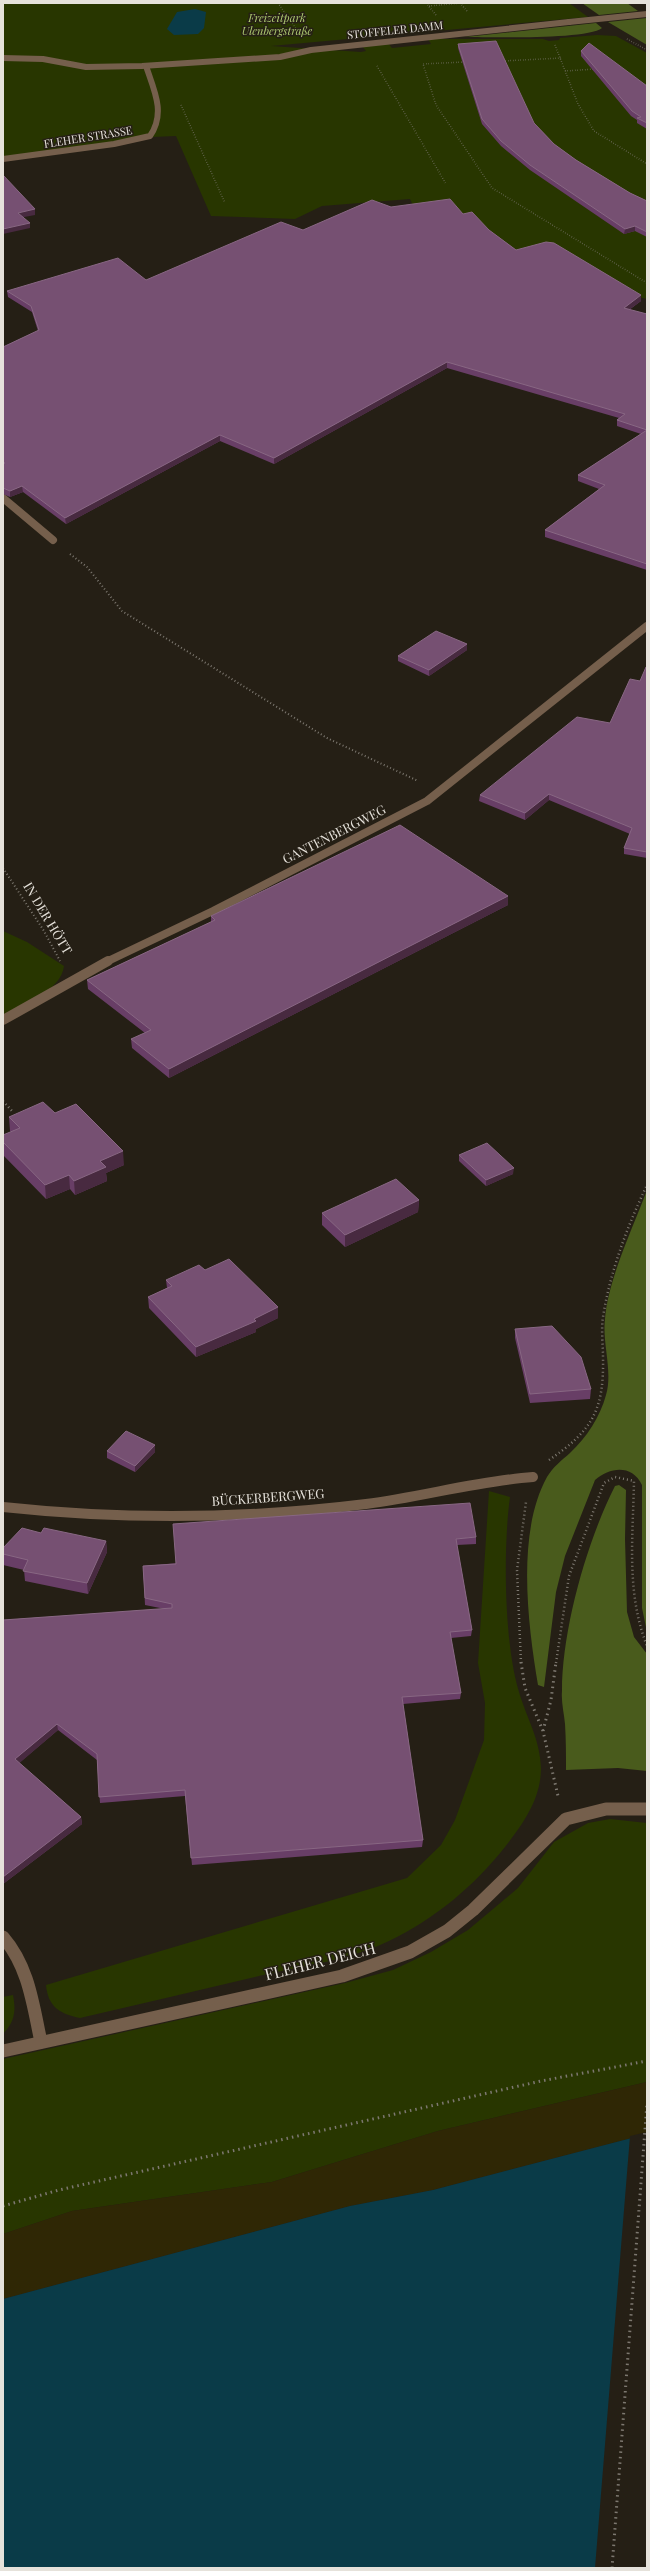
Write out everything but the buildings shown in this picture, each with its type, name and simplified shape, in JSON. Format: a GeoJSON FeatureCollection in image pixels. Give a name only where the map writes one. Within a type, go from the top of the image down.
{"type":"FeatureCollection","features":[{"type":"Feature","properties":{"kind":"street","name":"STOFFELER DAMM"},"geometry":{"type":"LineString","coordinates":[[3,58],[43,59],[86,67],[146,66],[280,57],[311,50],[647,14]]}},
{"type":"Feature","properties":{"kind":"street","name":"FLEHER STRASSE"},"geometry":{"type":"LineString","coordinates":[[5,159],[114,144],[150,136],[160,122],[160,109],[146,66]]}},
{"type":"Feature","properties":{"kind":"street"},"geometry":{"type":"LineString","coordinates":[[3,498],[53,540]]}},
{"type":"Feature","properties":{"kind":"street","name":"GANTENBERGWEG"},"geometry":{"type":"LineString","coordinates":[[3,1020],[73,979],[420,804],[440,791],[647,626]]}},
{"type":"Feature","properties":{"kind":"street","name":"BÜCKERBERGWEG"},"geometry":{"type":"LineString","coordinates":[[3,1507],[69,1515],[137,1518],[271,1512],[366,1504],[518,1478],[533,1477]]}},
{"type":"Feature","properties":{"kind":"street"},"geometry":{"type":"LineString","coordinates":[[565,1819],[620,1807],[647,1809]]}},
{"type":"Feature","properties":{"kind":"street","name":"FLEHER DEICH"},"geometry":{"type":"LineString","coordinates":[[3,2051],[342,1976],[379,1964],[418,1948],[448,1931],[484,1900],[517,1863],[565,1819]]}},
{"type":"Feature","properties":{"kind":"street"},"geometry":{"type":"LineString","coordinates":[[3,1937],[9,1943],[23,1969],[41,2042]]}},
{"type":"Feature","properties":{"kind":"path"},"geometry":{"type":"LineString","coordinates":[[278,3],[311,50]]}},
{"type":"Feature","properties":{"kind":"path"},"geometry":{"type":"LineString","coordinates":[[426,3],[438,18]]}},
{"type":"Feature","properties":{"kind":"path"},"geometry":{"type":"LineString","coordinates":[[429,6],[461,3]]}},
{"type":"Feature","properties":{"kind":"path"},"geometry":{"type":"LineString","coordinates":[[626,39],[647,50]]}},
{"type":"Feature","properties":{"kind":"path"},"geometry":{"type":"LineString","coordinates":[[554,42],[578,104],[594,131],[647,164]]}},
{"type":"Feature","properties":{"kind":"path"},"geometry":{"type":"LineString","coordinates":[[500,61],[561,58]]}},
{"type":"Feature","properties":{"kind":"path"},"geometry":{"type":"LineString","coordinates":[[374,61],[446,184]]}},
{"type":"Feature","properties":{"kind":"path"},"geometry":{"type":"LineString","coordinates":[[469,62],[423,64],[436,105],[492,188],[647,283]]}},
{"type":"Feature","properties":{"kind":"path"},"geometry":{"type":"LineString","coordinates":[[565,71],[596,68]]}},
{"type":"Feature","properties":{"kind":"path"},"geometry":{"type":"LineString","coordinates":[[180,105],[225,203]]}},
{"type":"Feature","properties":{"kind":"path"},"geometry":{"type":"LineString","coordinates":[[53,540],[87,567],[122,611],[327,738],[440,791]]}},
{"type":"Feature","properties":{"kind":"path","name":"IN DER HÖTT"},"geometry":{"type":"LineString","coordinates":[[3,868],[44,931],[63,966],[73,979]]}},
{"type":"Feature","properties":{"kind":"path"},"geometry":{"type":"LineString","coordinates":[[3,1101],[12,1111]]}},
{"type":"Feature","properties":{"kind":"path"},"geometry":{"type":"LineString","coordinates":[[565,1819],[551,1770],[543,1731],[525,1688],[518,1651],[516,1615],[522,1516],[533,1477],[546,1461],[584,1434],[598,1410],[604,1380],[602,1320],[606,1300],[620,1255],[647,1185]]}},
{"type":"Feature","properties":{"kind":"path"},"geometry":{"type":"LineString","coordinates":[[543,1731],[551,1700],[569,1576],[604,1483],[611,1477],[623,1476],[634,1481],[634,1572],[638,1624],[647,1646]]}},
{"type":"Feature","properties":{"kind":"path"},"geometry":{"type":"LineString","coordinates":[[3,2206],[59,2190],[541,2081],[647,2061]]}},
{"type":"Feature","properties":{"kind":"path"},"geometry":{"type":"LineString","coordinates":[[612,2568],[647,2103]]}},
{"type":"Feature","properties":{"kind":"green space","name":"Freizeitpark Ulenbergstraße"},"geometry":{"type":"Polygon","coordinates":[[[3,3],[569,3],[588,17],[271,46],[361,52],[366,51],[362,46],[388,43],[392,48],[431,44],[428,39],[543,39],[549,41],[559,40],[560,38],[597,35],[616,36],[647,53],[647,299],[434,250],[410,199],[322,206],[295,219],[211,216],[176,136],[152,137],[3,159],[3,3]]]}},
{"type":"Feature","properties":{"kind":"green space"},"geometry":{"type":"Polygon","coordinates":[[[582,3],[627,3],[638,11],[599,15],[582,3]]]}},
{"type":"Feature","properties":{"kind":"green space"},"geometry":{"type":"Polygon","coordinates":[[[647,18],[647,45],[608,22],[647,18]]]}},
{"type":"Feature","properties":{"kind":"green space"},"geometry":{"type":"Polygon","coordinates":[[[596,23],[602,28],[593,32],[578,34],[537,37],[465,37],[596,23]]]}},
{"type":"Feature","properties":{"kind":"green space"},"geometry":{"type":"Polygon","coordinates":[[[3,931],[27,942],[64,966],[56,983],[49,990],[3,1017],[3,931]]]}},
{"type":"Feature","properties":{"kind":"green space"},"geometry":{"type":"Polygon","coordinates":[[[647,1190],[647,1632],[642,1608],[642,1485],[638,1478],[633,1474],[627,1471],[614,1470],[607,1472],[595,1480],[565,1556],[556,1592],[544,1687],[538,1685],[528,1608],[528,1552],[531,1525],[537,1500],[549,1473],[576,1447],[587,1433],[600,1411],[606,1395],[608,1386],[608,1367],[604,1328],[607,1304],[616,1271],[647,1190]]]}},
{"type":"Feature","properties":{"kind":"green space"},"geometry":{"type":"Polygon","coordinates":[[[619,1485],[626,1490],[625,1539],[627,1612],[634,1637],[647,1654],[647,1771],[618,1768],[566,1770],[566,1742],[562,1695],[563,1667],[571,1613],[595,1533],[615,1486],[619,1485]]]}},
{"type":"Feature","properties":{"kind":"green space"},"geometry":{"type":"Polygon","coordinates":[[[489,1491],[510,1497],[506,1542],[506,1595],[510,1648],[519,1692],[536,1738],[541,1768],[538,1790],[530,1810],[505,1847],[467,1888],[438,1912],[422,1923],[376,1947],[332,1960],[80,2018],[61,2012],[56,2008],[49,1999],[46,1985],[407,1878],[441,1845],[455,1820],[484,1740],[485,1703],[478,1663],[489,1491]]]}},
{"type":"Feature","properties":{"kind":"green space"},"geometry":{"type":"Polygon","coordinates":[[[610,1819],[647,1823],[647,2082],[438,2131],[272,2182],[72,2211],[3,2234],[3,2059],[345,1983],[393,1970],[431,1952],[468,1930],[518,1888],[554,1842],[588,1823],[610,1819]]]}},
{"type":"Feature","properties":{"kind":"green space"},"geometry":{"type":"Polygon","coordinates":[[[13,1995],[14,2016],[10,2025],[3,2034],[3,1997],[13,1995]]]}},
{"type":"Feature","properties":{"kind":"sand"},"geometry":{"type":"Polygon","coordinates":[[[647,2082],[647,2134],[433,2190],[350,2206],[3,2299],[3,2234],[72,2211],[272,2182],[438,2131],[647,2082]]]}},
{"type":"Feature","properties":{"kind":"water"},"geometry":{"type":"Polygon","coordinates":[[[195,9],[206,12],[204,28],[198,34],[174,35],[167,29],[177,12],[195,9]]]}},
{"type":"Feature","properties":{"kind":"water"},"geometry":{"type":"Polygon","coordinates":[[[647,2134],[647,2568],[3,2568],[3,2299],[350,2206],[433,2190],[647,2134]]]}},
{"type":"Feature","properties":{"kind":"pier"},"geometry":{"type":"Polygon","coordinates":[[[647,2132],[647,2568],[595,2568],[630,2136],[647,2132]]]}}]}
